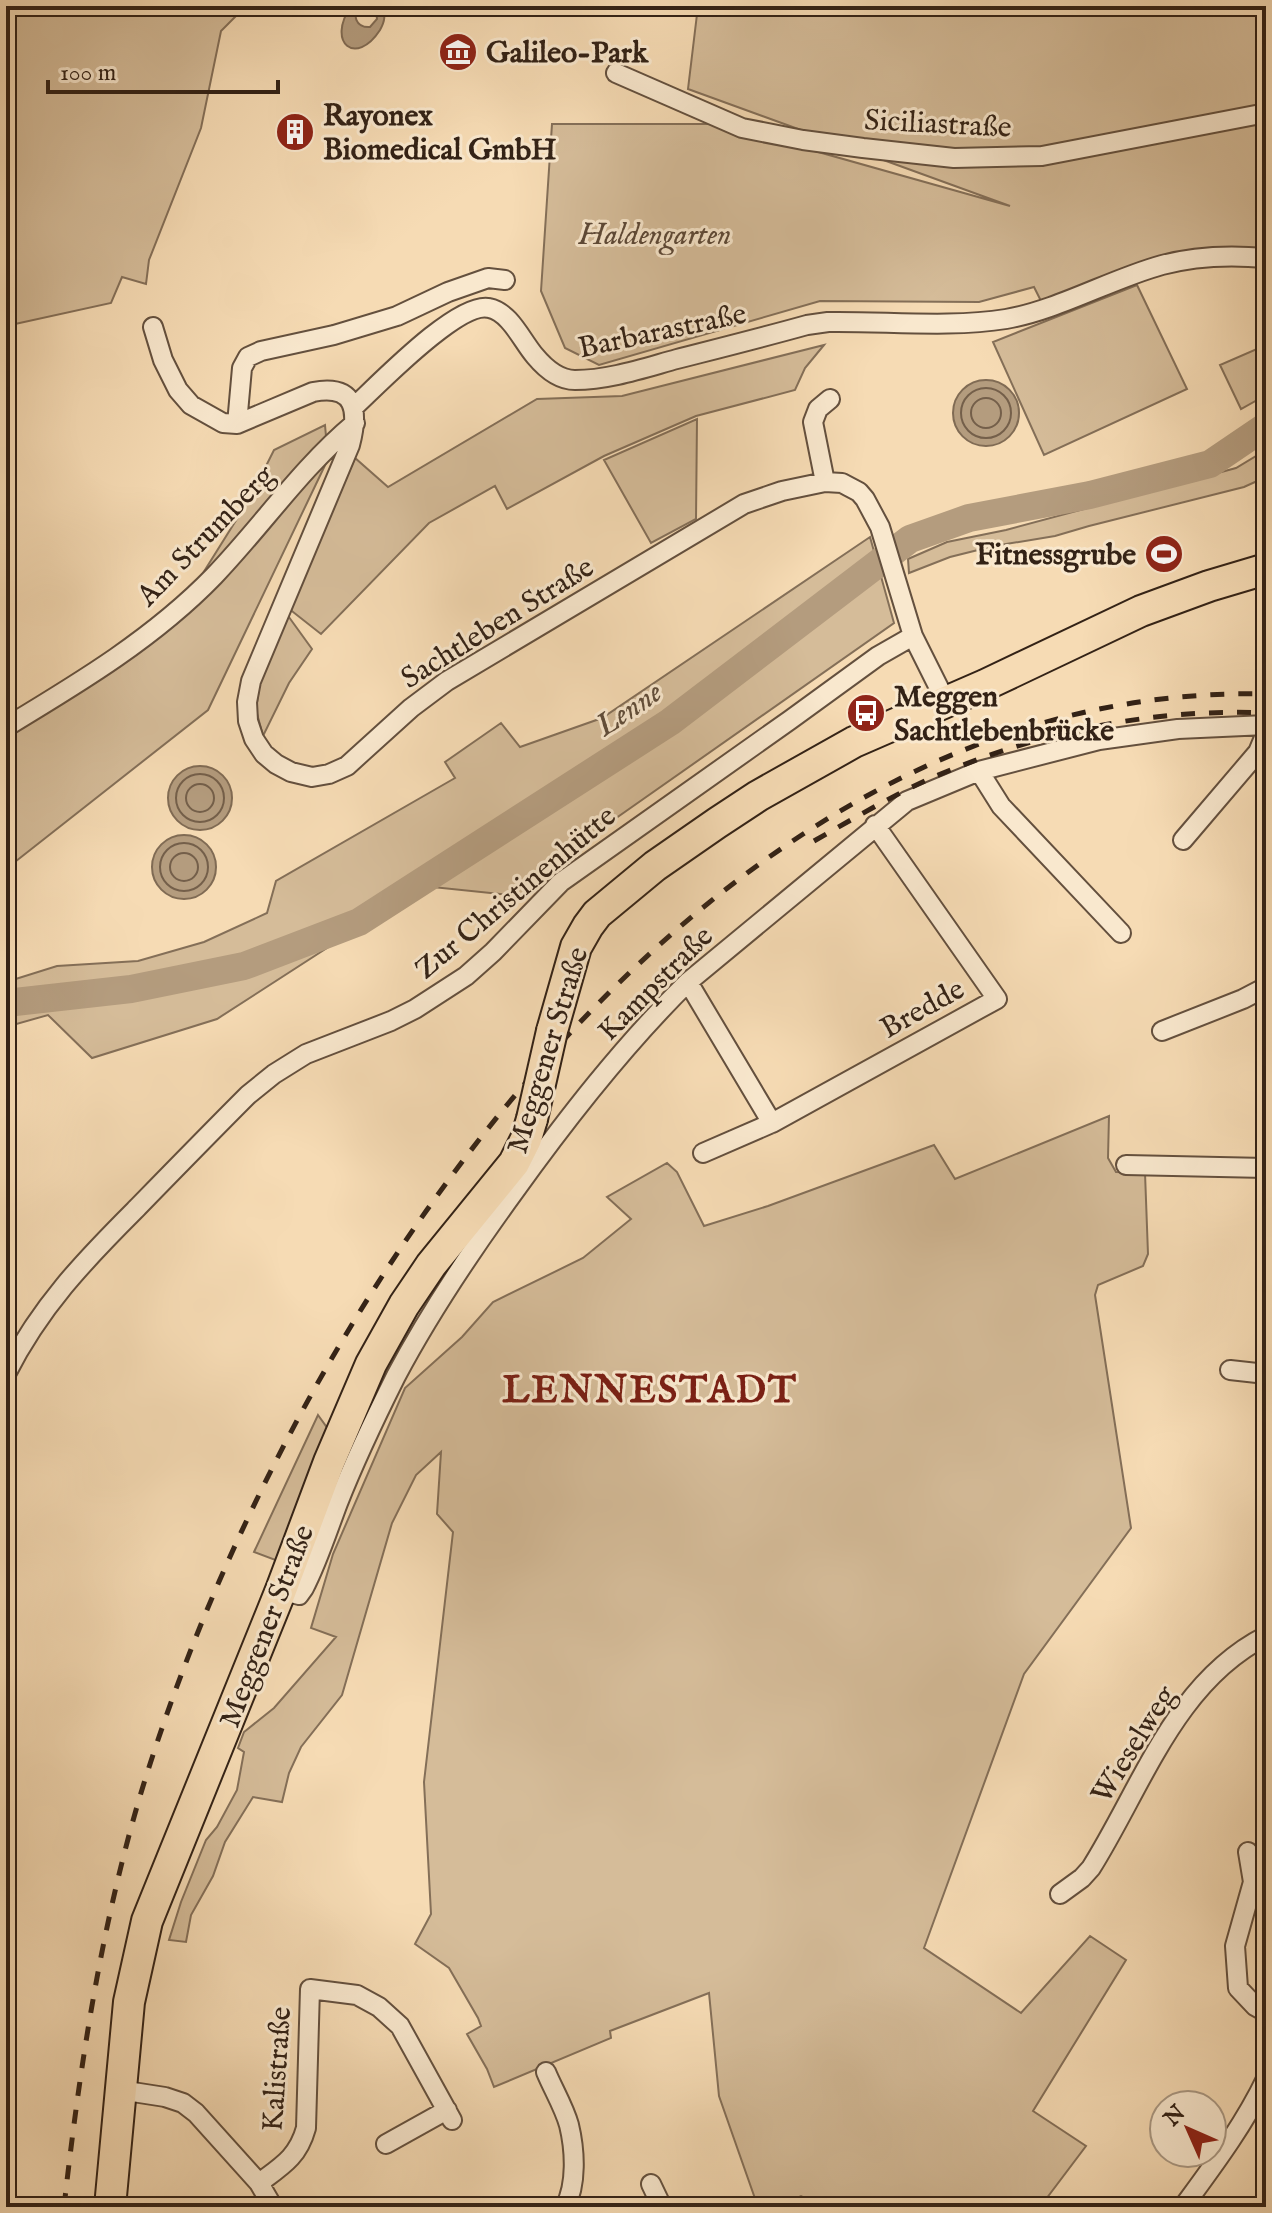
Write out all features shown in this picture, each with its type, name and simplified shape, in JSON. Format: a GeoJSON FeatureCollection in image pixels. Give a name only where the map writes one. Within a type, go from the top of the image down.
{"type":"FeatureCollection","features":[{"type":"Feature","properties":{"kind":"main road","name":"Meggener Straße"},"geometry":{"type":"LineString","coordinates":[[110,2207],[129,2002],[147,1921],[281,1590],[329,1462],[371,1364],[431,1265],[514,1163],[526,1139],[576,947],[588,926],[597,914],[655,866],[758,796],[854,742],[1141,611],[1190,592],[1266,569]]}},
{"type":"Feature","properties":{"kind":"street","name":"Siciliastraße"},"geometry":{"type":"LineString","coordinates":[[616,73],[742,128],[863,148],[954,158],[1042,156],[1266,113]]}},
{"type":"Feature","properties":{"kind":"street","name":"Barbarastraße"},"geometry":{"type":"LineString","coordinates":[[354,415],[444,326],[463,313],[481,308],[499,312],[545,367],[558,376],[572,380],[627,373],[828,322],[972,322],[1006,319],[1165,264],[1192,259],[1266,258]]}},
{"type":"Feature","properties":{"kind":"street"},"geometry":{"type":"LineString","coordinates":[[237,424],[242,368],[248,357],[397,316],[479,280],[505,280]]}},
{"type":"Feature","properties":{"kind":"street"},"geometry":{"type":"LineString","coordinates":[[153,327],[163,360],[178,390],[191,405],[223,423],[237,424],[313,392],[325,390],[341,393],[351,401],[354,415]]}},
{"type":"Feature","properties":{"kind":"street"},"geometry":{"type":"LineString","coordinates":[[830,399],[818,409],[813,422],[825,482],[842,483],[859,492],[873,511],[910,628],[946,702]]}},
{"type":"Feature","properties":{"kind":"street","name":"Sachtleben Straße"},"geometry":{"type":"LineString","coordinates":[[354,415],[350,445],[251,681],[247,702],[248,721],[254,739],[264,754],[291,772],[312,777],[347,766],[411,708],[447,681],[744,504],[782,491],[825,482]]}},
{"type":"Feature","properties":{"kind":"street","name":"Am Strumberg"},"geometry":{"type":"LineString","coordinates":[[6,727],[123,654],[171,615],[213,576],[354,415]]}},
{"type":"Feature","properties":{"kind":"street","name":"Zur Christinenhütte"},"geometry":{"type":"LineString","coordinates":[[6,1374],[44,1310],[79,1267],[248,1095],[306,1054],[391,1021],[466,976],[561,882],[878,656],[910,628]]}},
{"type":"Feature","properties":{"kind":"street","name":"Kampstraße"},"geometry":{"type":"LineString","coordinates":[[281,1590],[299,1595],[304,1588],[371,1427],[397,1375],[458,1272],[577,1106],[659,1010],[688,982],[907,801],[979,771],[1099,740],[1178,729],[1266,725]]}},
{"type":"Feature","properties":{"kind":"street"},"geometry":{"type":"LineString","coordinates":[[1183,840],[1258,752],[1266,733]]}},
{"type":"Feature","properties":{"kind":"street"},"geometry":{"type":"LineString","coordinates":[[979,771],[1001,806],[1121,933]]}},
{"type":"Feature","properties":{"kind":"street","name":"Bredde"},"geometry":{"type":"LineString","coordinates":[[703,1153],[772,1123],[997,999],[875,825]]}},
{"type":"Feature","properties":{"kind":"street"},"geometry":{"type":"LineString","coordinates":[[688,982],[772,1123]]}},
{"type":"Feature","properties":{"kind":"street"},"geometry":{"type":"LineString","coordinates":[[1162,1031],[1266,987]]}},
{"type":"Feature","properties":{"kind":"street"},"geometry":{"type":"LineString","coordinates":[[1126,1165],[1266,1168]]}},
{"type":"Feature","properties":{"kind":"street"},"geometry":{"type":"LineString","coordinates":[[1230,1370],[1266,1374]]}},
{"type":"Feature","properties":{"kind":"street","name":"Wieselweg"},"geometry":{"type":"LineString","coordinates":[[1060,1894],[1091,1868],[1184,1708],[1234,1656],[1266,1636]]}},
{"type":"Feature","properties":{"kind":"street"},"geometry":{"type":"LineString","coordinates":[[1248,1852],[1253,1882],[1235,1946],[1238,1988],[1255,2006],[1266,2012]]}},
{"type":"Feature","properties":{"kind":"street","name":"Kalistraße"},"geometry":{"type":"LineString","coordinates":[[259,2183],[289,2160],[301,2145],[306,2128],[310,1989],[357,1995],[379,2007],[400,2026],[450,2115],[386,2144]]}},
{"type":"Feature","properties":{"kind":"street"},"geometry":{"type":"LineString","coordinates":[[546,2072],[568,2124],[574,2165],[570,2197],[565,2207]]}},
{"type":"Feature","properties":{"kind":"street"},"geometry":{"type":"LineString","coordinates":[[1183,2207],[1253,2106],[1266,2079]]}},
{"type":"Feature","properties":{"kind":"street"},"geometry":{"type":"LineString","coordinates":[[120,2090],[183,2103],[196,2113],[259,2183],[273,2207]]}},
{"type":"Feature","properties":{"kind":"street"},"geometry":{"type":"LineString","coordinates":[[651,2184],[662,2207]]}},
{"type":"Feature","properties":{"kind":"green space"},"geometry":{"type":"Polygon","coordinates":[[[6,6],[246,6],[221,31],[201,128],[149,260],[146,284],[122,277],[111,303],[6,326],[6,6]]]}},
{"type":"Feature","properties":{"kind":"green space","name":"Haldengarten"},"geometry":{"type":"Polygon","coordinates":[[[698,6],[1266,6],[1266,39],[1261,41],[1266,53],[1266,252],[1193,251],[1043,305],[1034,287],[979,302],[820,301],[599,365],[565,348],[541,291],[552,124],[719,124],[1010,206],[688,89],[698,6]]]}},
{"type":"Feature","properties":{"kind":"green space"},"geometry":{"type":"Polygon","coordinates":[[[1137,285],[1187,389],[1044,455],[993,342],[1137,285]]]}},
{"type":"Feature","properties":{"kind":"green space"},"geometry":{"type":"Polygon","coordinates":[[[824,345],[805,368],[795,390],[696,416],[604,456],[507,509],[495,486],[429,523],[321,634],[288,608],[355,458],[388,487],[537,399],[622,396],[824,345]]]}},
{"type":"Feature","properties":{"kind":"green space"},"geometry":{"type":"Polygon","coordinates":[[[1266,345],[1266,395],[1241,409],[1220,365],[1266,345]]]}},
{"type":"Feature","properties":{"kind":"green space"},"geometry":{"type":"Polygon","coordinates":[[[697,419],[696,519],[651,543],[604,460],[697,419]]]}},
{"type":"Feature","properties":{"kind":"green space"},"geometry":{"type":"Polygon","coordinates":[[[325,425],[328,459],[208,710],[6,869],[6,732],[173,621],[250,498],[274,450],[325,425]]]}},
{"type":"Feature","properties":{"kind":"green space"},"geometry":{"type":"Polygon","coordinates":[[[1266,450],[1266,477],[1244,487],[1055,536],[950,557],[909,573],[908,559],[947,542],[1006,530],[1236,468],[1266,450]]]}},
{"type":"Feature","properties":{"kind":"green space"},"geometry":{"type":"Polygon","coordinates":[[[870,537],[894,623],[602,828],[520,896],[423,886],[217,1019],[92,1058],[48,1015],[6,1027],[6,982],[57,966],[138,961],[204,942],[267,913],[276,881],[455,778],[445,762],[501,723],[520,747],[602,718],[870,537]]]}},
{"type":"Feature","properties":{"kind":"green space"},"geometry":{"type":"Polygon","coordinates":[[[286,613],[312,649],[289,683],[263,736],[256,710],[260,681],[286,613]]]}},
{"type":"Feature","properties":{"kind":"green space"},"geometry":{"type":"Polygon","coordinates":[[[1109,1116],[1108,1158],[1116,1172],[1145,1173],[1148,1254],[1143,1266],[1098,1285],[1095,1295],[1131,1528],[1024,1674],[924,1948],[1021,2013],[1090,1936],[1126,1960],[1033,2111],[1086,2146],[1040,2207],[823,2207],[801,2196],[777,2207],[758,2207],[719,2096],[709,1993],[610,2031],[611,2038],[494,2087],[467,2034],[481,2026],[478,2018],[449,1968],[415,1944],[431,1914],[424,1782],[453,1532],[437,1514],[441,1452],[416,1475],[392,1523],[342,1695],[301,1747],[289,1773],[282,1802],[253,1797],[225,1842],[213,1876],[191,1915],[186,1942],[169,1940],[206,1840],[217,1827],[237,1790],[244,1752],[238,1748],[244,1732],[274,1708],[336,1637],[311,1628],[333,1554],[405,1388],[462,1337],[493,1302],[583,1258],[631,1219],[607,1197],[667,1163],[677,1172],[704,1226],[934,1145],[955,1179],[1109,1116]]]}},
{"type":"Feature","properties":{"kind":"green space"},"geometry":{"type":"Polygon","coordinates":[[[318,1415],[328,1429],[278,1561],[254,1552],[318,1415]]]}},
{"type":"Feature","properties":{"kind":"water"},"geometry":{"type":"Polygon","coordinates":[[[351,6],[363,6],[356,20],[365,27],[370,27],[377,19],[376,11],[370,6],[381,6],[384,15],[380,30],[362,47],[347,46],[343,40],[344,19],[351,6]]]}},
{"type":"Feature","properties":{"kind":"water"},"geometry":{"type":"Polygon","coordinates":[[[986,380],[999,383],[1009,390],[1016,400],[1019,413],[1016,426],[1009,436],[999,443],[986,446],[973,443],[963,436],[956,426],[953,413],[956,400],[963,390],[973,383],[986,380]]]}},
{"type":"Feature","properties":{"kind":"water"},"geometry":{"type":"Polygon","coordinates":[[[194,766],[206,766],[223,775],[230,786],[230,810],[223,821],[206,830],[194,830],[182,825],[173,816],[168,804],[168,792],[173,780],[182,771],[194,766]]]}},
{"type":"Feature","properties":{"kind":"water"},"geometry":{"type":"Polygon","coordinates":[[[178,835],[190,835],[207,844],[214,855],[214,879],[207,890],[190,899],[178,899],[166,894],[157,885],[152,873],[152,861],[157,849],[166,840],[178,835]]]}},
{"type":"Feature","properties":{"kind":"waterway"},"geometry":{"type":"LineString","coordinates":[[312,6],[315,9],[321,6]]}},
{"type":"Feature","properties":{"kind":"waterway","name":"Lenne"},"geometry":{"type":"LineString","coordinates":[[6,1003],[131,989],[244,966],[359,922],[670,722],[910,539],[969,518],[1090,495],[1210,464],[1266,426]]}},
{"type":"Feature","properties":{"kind":"railway"},"geometry":{"type":"LineString","coordinates":[[64,2207],[85,2046],[116,1887],[144,1783],[212,1599],[303,1410],[416,1225],[550,1055],[703,907],[875,792],[1063,717],[1266,694]]}},
{"type":"Feature","properties":{"kind":"railway"},"geometry":{"type":"LineString","coordinates":[[814,841],[927,780],[967,763],[1050,737],[1093,727],[1179,715],[1266,713]]}},
{"type":"Feature","properties":{"kind":"place","name":"Galileo-Park"},"geometry":{"type":"Point","coordinates":[458,52]}},
{"type":"Feature","properties":{"kind":"place","name":"Rayonex Biomedical GmbH"},"geometry":{"type":"Point","coordinates":[295,132]}},
{"type":"Feature","properties":{"kind":"place","name":"Fitnessgrube"},"geometry":{"type":"Point","coordinates":[1164,554]}},
{"type":"Feature","properties":{"kind":"place","name":"Meggen Sachtlebenbrücke"},"geometry":{"type":"Point","coordinates":[866,713]}},
{"type":"Feature","properties":{"kind":"district","name":"LENNESTADT"},"geometry":{"type":"Point","coordinates":[650,1389]}}]}
